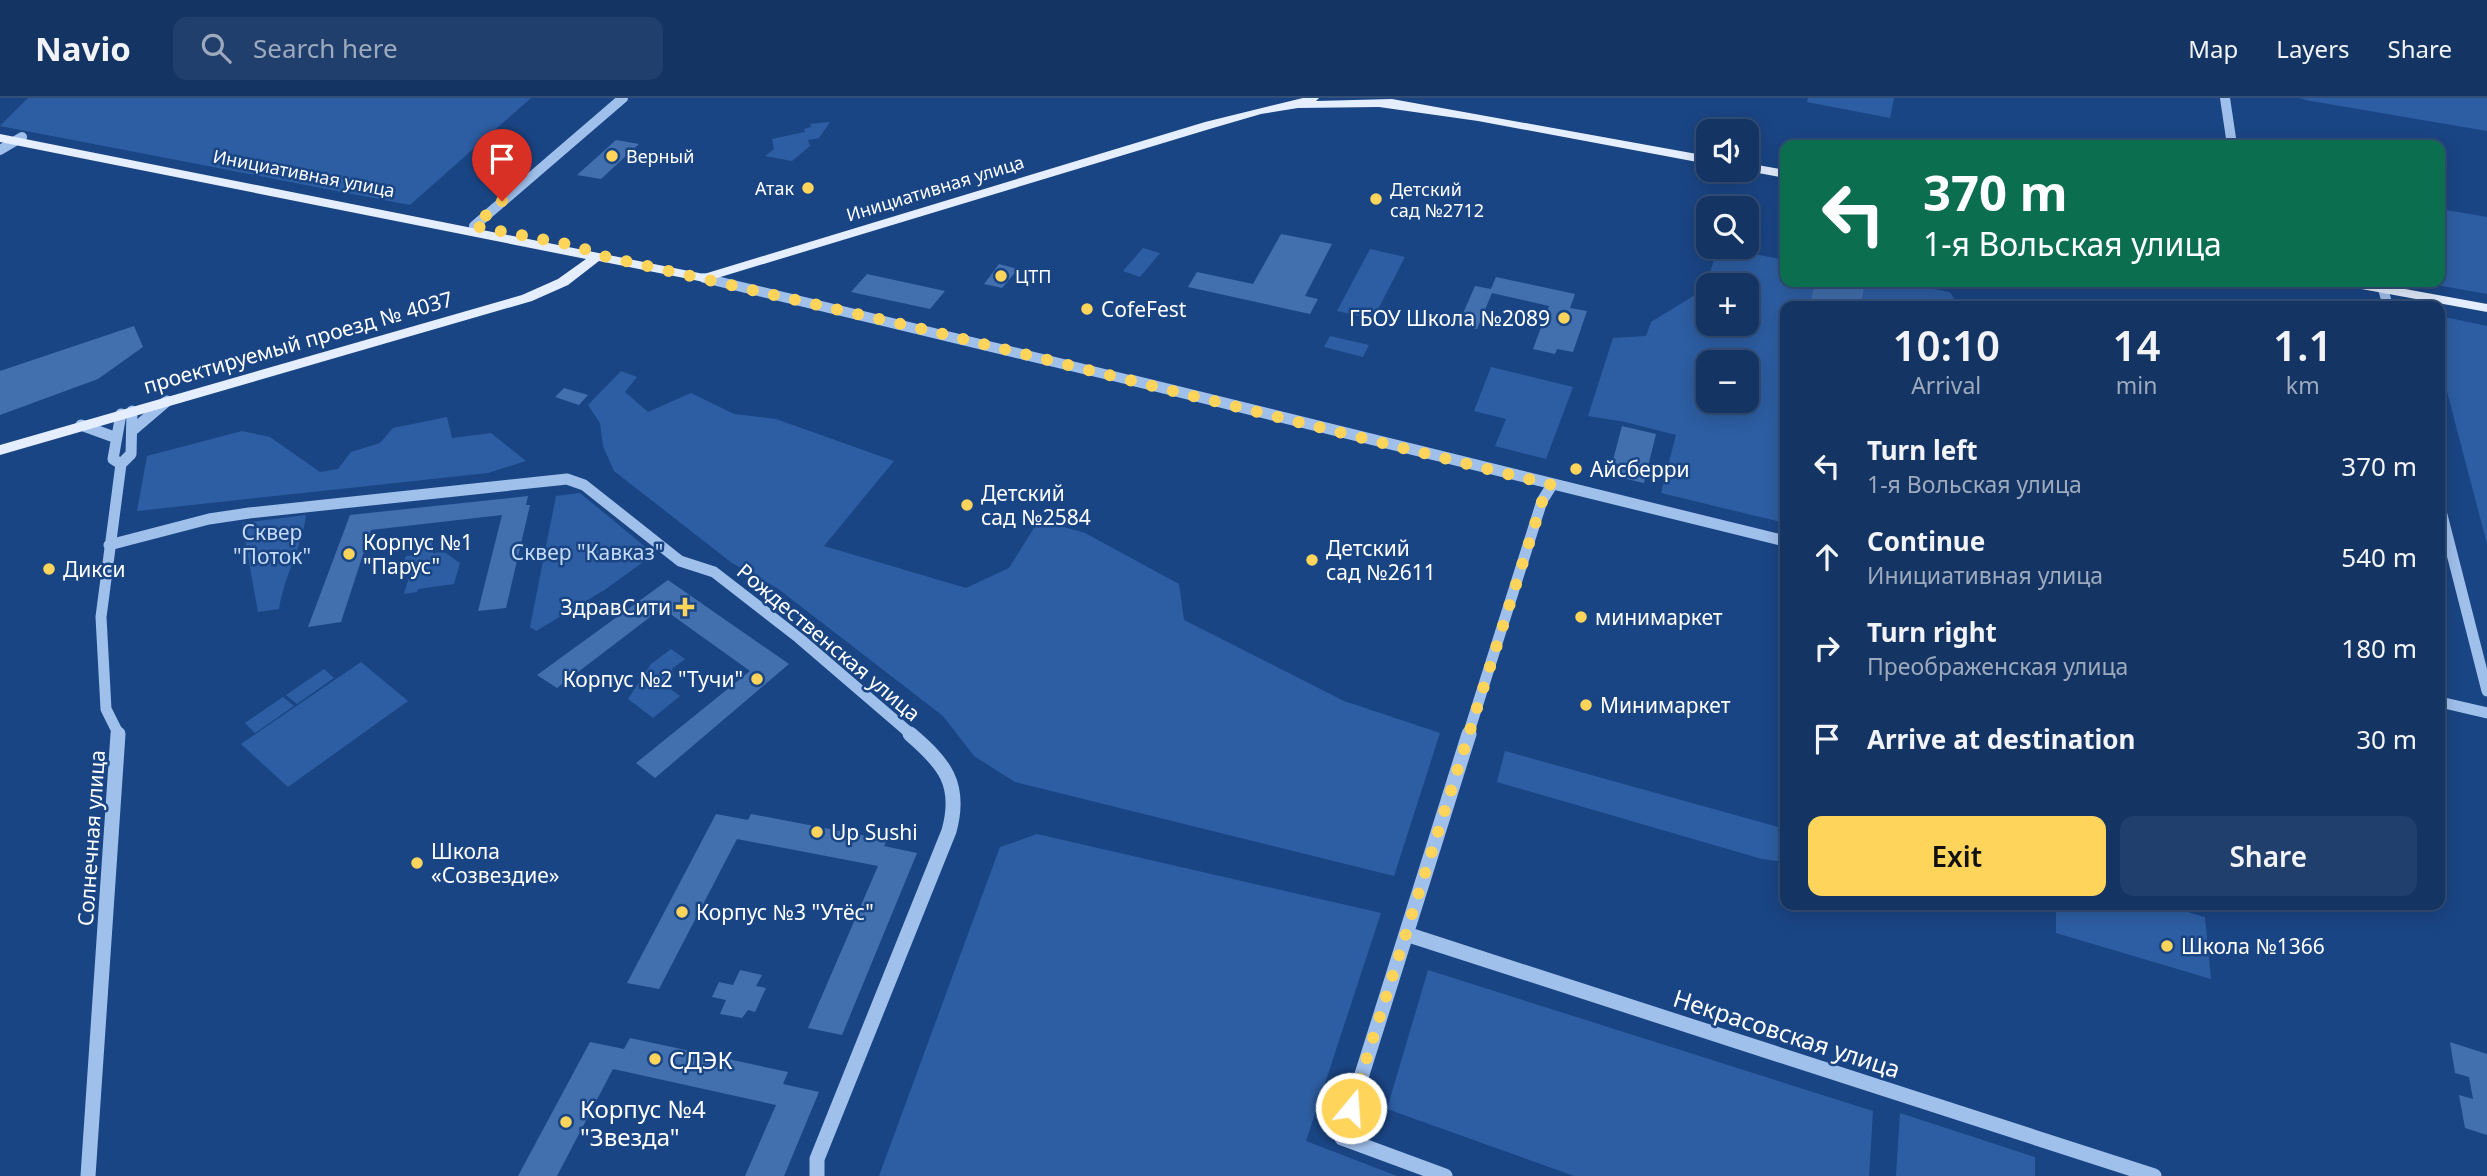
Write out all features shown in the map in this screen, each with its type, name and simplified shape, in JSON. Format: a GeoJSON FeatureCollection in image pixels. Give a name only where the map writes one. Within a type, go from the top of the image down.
{"type":"FeatureCollection","features":[{"type":"Feature","properties":{"kind":"main road","name":"Инициативная улица"},"geometry":{"type":"LineString","coordinates":[[0,132],[19,139],[570,253],[599,255],[704,278],[1209,125],[1313,98]]}},
{"type":"Feature","properties":{"kind":"main road","name":"Инициативная улица"},"geometry":{"type":"LineString","coordinates":[[1349,98],[1368,104]]}},
{"type":"Feature","properties":{"kind":"main road","name":"Инициативная улица"},"geometry":{"type":"LineString","coordinates":[[1280,108],[1317,103],[1382,104],[1410,98]]}},
{"type":"Feature","properties":{"kind":"main road"},"geometry":{"type":"LineString","coordinates":[[1424,98],[1448,109],[1478,117]]}},
{"type":"Feature","properties":{"kind":"main road"},"geometry":{"type":"LineString","coordinates":[[1382,104],[1478,117],[1696,158]]}},
{"type":"Feature","properties":{"kind":"main road","name":"Инициативная улица"},"geometry":{"type":"LineString","coordinates":[[0,138],[19,139],[577,246],[599,255]]}},
{"type":"Feature","properties":{"kind":"main road"},"geometry":{"type":"LineString","coordinates":[[1759,169],[1780,173]]}},
{"type":"Feature","properties":{"kind":"main road","name":"проектируемый проезд № 4037"},"geometry":{"type":"LineString","coordinates":[[0,450],[527,298],[563,282],[599,255]]}},
{"type":"Feature","properties":{"kind":"main road"},"geometry":{"type":"LineString","coordinates":[[2372,287],[2487,308]]}},
{"type":"Feature","properties":{"kind":"street"},"geometry":{"type":"LineString","coordinates":[[474,226],[623,98]]}},
{"type":"Feature","properties":{"kind":"street"},"geometry":{"type":"LineString","coordinates":[[2225,98],[2231,140]]}},
{"type":"Feature","properties":{"kind":"street"},"geometry":{"type":"LineString","coordinates":[[0,150],[19,139]]}},
{"type":"Feature","properties":{"kind":"street"},"geometry":{"type":"LineString","coordinates":[[704,278],[927,330],[1780,540]]}},
{"type":"Feature","properties":{"kind":"street"},"geometry":{"type":"LineString","coordinates":[[2383,289],[2387,301]]}},
{"type":"Feature","properties":{"kind":"street"},"geometry":{"type":"LineString","coordinates":[[133,430],[167,401]]}},
{"type":"Feature","properties":{"kind":"street"},"geometry":{"type":"LineString","coordinates":[[126,412],[133,430],[131,454],[121,464],[113,459],[114,437],[119,432],[126,412]]}},
{"type":"Feature","properties":{"kind":"street"},"geometry":{"type":"LineString","coordinates":[[81,425],[114,437]]}},
{"type":"Feature","properties":{"kind":"street","name":"Солнечная улица"},"geometry":{"type":"LineString","coordinates":[[88,1176],[120,736],[106,709],[101,617],[121,464]]}},
{"type":"Feature","properties":{"kind":"street","name":"Рождественская улица"},"geometry":{"type":"LineString","coordinates":[[109,545],[209,519],[249,513],[548,479],[571,480],[590,489],[680,561],[714,572],[799,638],[932,753],[952,786],[955,809],[949,831],[817,1159],[817,1176]]}},
{"type":"Feature","properties":{"kind":"street"},"geometry":{"type":"LineString","coordinates":[[1445,1176],[1342,1138],[1542,502],[1552,485]]}},
{"type":"Feature","properties":{"kind":"street"},"geometry":{"type":"LineString","coordinates":[[2445,527],[2487,691]]}},
{"type":"Feature","properties":{"kind":"street"},"geometry":{"type":"LineString","coordinates":[[2445,703],[2487,713]]}},
{"type":"Feature","properties":{"kind":"street","name":"Некрасовская улица"},"geometry":{"type":"LineString","coordinates":[[1406,934],[2154,1176]]}},
{"type":"Feature","properties":{"kind":"green space"},"geometry":{"type":"Polygon","coordinates":[[[28,98],[531,98],[410,205],[0,126],[28,98]]]}},
{"type":"Feature","properties":{"kind":"green space"},"geometry":{"type":"Polygon","coordinates":[[[1808,98],[1894,98],[1890,118],[1807,102],[1808,98]]]}},
{"type":"Feature","properties":{"kind":"green space"},"geometry":{"type":"Polygon","coordinates":[[[2299,98],[2487,98],[2487,131],[2311,101],[2299,98]]]}},
{"type":"Feature","properties":{"kind":"green space"},"geometry":{"type":"Polygon","coordinates":[[[830,122],[819,138],[808,140],[810,146],[792,161],[765,156],[774,149],[772,139],[805,132],[804,129],[811,127],[810,124],[830,122]]]}},
{"type":"Feature","properties":{"kind":"green space"},"geometry":{"type":"Polygon","coordinates":[[[2445,210],[2487,217],[2487,294],[2445,286],[2445,210]]]}},
{"type":"Feature","properties":{"kind":"green space"},"geometry":{"type":"Polygon","coordinates":[[[1143,248],[1160,253],[1140,277],[1123,271],[1143,248]]]}},
{"type":"Feature","properties":{"kind":"green space"},"geometry":{"type":"Polygon","coordinates":[[[1370,249],[1405,257],[1373,319],[1337,311],[1370,249]]]}},
{"type":"Feature","properties":{"kind":"green space"},"geometry":{"type":"Polygon","coordinates":[[[1759,255],[1780,259],[1780,287],[1922,287],[1950,292],[1956,301],[1780,301],[1780,522],[1661,493],[1676,435],[1588,416],[1613,338],[1646,336],[1651,322],[1696,294],[1696,336],[1759,336],[1759,273],[1710,273],[1714,259],[1759,259],[1759,255]]]}},
{"type":"Feature","properties":{"kind":"green space"},"geometry":{"type":"Polygon","coordinates":[[[2445,317],[2487,326],[2487,544],[2445,384],[2445,317]]]}},
{"type":"Feature","properties":{"kind":"green space"},"geometry":{"type":"Polygon","coordinates":[[[1330,336],[1369,345],[1363,357],[1324,347],[1330,336]]]}},
{"type":"Feature","properties":{"kind":"green space"},"geometry":{"type":"Polygon","coordinates":[[[1491,367],[1573,387],[1546,459],[1495,446],[1506,419],[1474,411],[1491,367]]]}},
{"type":"Feature","properties":{"kind":"green space"},"geometry":{"type":"Polygon","coordinates":[[[621,371],[637,377],[625,392],[648,412],[691,393],[734,414],[776,419],[894,461],[824,546],[966,588],[1009,568],[1039,520],[1085,533],[1179,584],[1184,620],[1344,701],[1440,733],[1394,876],[1015,782],[974,756],[943,716],[777,588],[732,563],[614,471],[603,446],[600,423],[588,405],[621,371]]]}},
{"type":"Feature","properties":{"kind":"green space"},"geometry":{"type":"Polygon","coordinates":[[[447,417],[452,438],[491,433],[526,461],[488,473],[137,511],[147,456],[242,431],[270,437],[320,472],[338,469],[351,452],[380,443],[393,428],[447,417]]]}},
{"type":"Feature","properties":{"kind":"green space","name":"Сквер \"Кавказ\""},"geometry":{"type":"Polygon","coordinates":[[[580,493],[654,554],[606,589],[536,631],[530,627],[556,496],[580,493]]]}},
{"type":"Feature","properties":{"kind":"green space","name":"Сквер \"Поток\""},"geometry":{"type":"Polygon","coordinates":[[[306,515],[279,609],[258,612],[242,523],[306,515]]]}},
{"type":"Feature","properties":{"kind":"green space"},"geometry":{"type":"Polygon","coordinates":[[[432,542],[433,553],[444,552],[460,563],[454,584],[418,589],[417,592],[404,594],[412,567],[404,561],[406,556],[415,555],[414,544],[432,542]]]}},
{"type":"Feature","properties":{"kind":"green space"},"geometry":{"type":"Polygon","coordinates":[[[671,649],[685,659],[672,669],[674,676],[664,684],[680,696],[653,718],[628,699],[651,664],[671,649]]]}},
{"type":"Feature","properties":{"kind":"green space"},"geometry":{"type":"Polygon","coordinates":[[[361,662],[408,701],[288,787],[241,744],[361,662]]]}},
{"type":"Feature","properties":{"kind":"green space"},"geometry":{"type":"Polygon","coordinates":[[[324,669],[334,678],[297,704],[286,695],[324,669]]]}},
{"type":"Feature","properties":{"kind":"green space"},"geometry":{"type":"Polygon","coordinates":[[[283,697],[294,706],[255,733],[245,723],[283,697]]]}},
{"type":"Feature","properties":{"kind":"green space"},"geometry":{"type":"Polygon","coordinates":[[[1505,751],[1780,828],[1780,861],[1762,859],[1497,782],[1505,751]]]}},
{"type":"Feature","properties":{"kind":"green space"},"geometry":{"type":"Polygon","coordinates":[[[1037,834],[1381,913],[1306,1141],[1397,1176],[879,1176],[1000,847],[1037,834]]]}},
{"type":"Feature","properties":{"kind":"green space"},"geometry":{"type":"Polygon","coordinates":[[[2056,910],[2180,910],[2205,917],[2211,979],[2056,933],[2056,910]]]}},
{"type":"Feature","properties":{"kind":"green space"},"geometry":{"type":"Polygon","coordinates":[[[1428,970],[1873,1111],[1869,1176],[1574,1176],[1387,1109],[1428,970]]]}},
{"type":"Feature","properties":{"kind":"green space"},"geometry":{"type":"Polygon","coordinates":[[[1900,1113],[2035,1157],[2035,1176],[1896,1176],[1900,1113]]]}},
{"type":"Feature","properties":{"kind":"building","name":"Верный"},"geometry":{"type":"Polygon","coordinates":[[[616,140],[639,144],[601,179],[577,175],[616,140]]]}},
{"type":"Feature","properties":{"kind":"building","name":"ГБОУ Школа №2089"},"geometry":{"type":"Polygon","coordinates":[[[1281,234],[1332,244],[1305,296],[1318,299],[1310,314],[1188,287],[1197,272],[1253,284],[1281,234]]]}},
{"type":"Feature","properties":{"kind":"building","name":"ЦТП"},"geometry":{"type":"Polygon","coordinates":[[[999,264],[1018,269],[1002,288],[984,284],[999,264]]]}},
{"type":"Feature","properties":{"kind":"building"},"geometry":{"type":"Polygon","coordinates":[[[867,274],[945,291],[930,309],[851,292],[867,274]]]}},
{"type":"Feature","properties":{"kind":"building","name":"ГБОУ Школа №2089"},"geometry":{"type":"Polygon","coordinates":[[[1496,277],[1575,294],[1570,308],[1587,311],[1573,352],[1557,349],[1555,354],[1533,349],[1549,306],[1492,293],[1477,329],[1458,325],[1475,286],[1491,289],[1496,277]]]}},
{"type":"Feature","properties":{"kind":"building"},"geometry":{"type":"Polygon","coordinates":[[[1814,287],[1864,287],[1862,301],[1811,301],[1814,287]]]}},
{"type":"Feature","properties":{"kind":"building"},"geometry":{"type":"Polygon","coordinates":[[[134,326],[143,347],[98,379],[0,415],[0,371],[134,326]]]}},
{"type":"Feature","properties":{"kind":"building"},"geometry":{"type":"Polygon","coordinates":[[[564,388],[588,395],[579,405],[555,397],[564,388]]]}},
{"type":"Feature","properties":{"kind":"building"},"geometry":{"type":"Polygon","coordinates":[[[1622,426],[1656,434],[1644,483],[1609,475],[1622,426]]]}},
{"type":"Feature","properties":{"kind":"building","name":"Корпус №1 \"Парус\""},"geometry":{"type":"Polygon","coordinates":[[[528,496],[526,505],[530,505],[506,608],[478,611],[502,515],[371,530],[341,622],[308,627],[350,515],[528,496]]]}},
{"type":"Feature","properties":{"kind":"building","name":"Корпус №2 \"Тучи\""},"geometry":{"type":"Polygon","coordinates":[[[668,580],[789,664],[655,778],[636,763],[750,671],[662,608],[557,688],[537,675],[668,580]]]}},
{"type":"Feature","properties":{"kind":"building","name":"Корпус №3 \"Утёс\""},"geometry":{"type":"Polygon","coordinates":[[[716,814],[748,820],[751,814],[887,840],[884,846],[917,853],[842,1035],[808,1028],[878,866],[737,839],[659,989],[627,983],[716,814]]]}},
{"type":"Feature","properties":{"kind":"building","name":"Корпус №3 \"Утёс\""},"geometry":{"type":"Polygon","coordinates":[[[740,970],[762,975],[756,986],[766,988],[755,1012],[748,1010],[742,1018],[720,1014],[726,1000],[712,997],[719,982],[733,985],[740,970]]]}},
{"type":"Feature","properties":{"kind":"building","name":"Корпус №4 \"Звезда\""},"geometry":{"type":"Polygon","coordinates":[[[630,1038],[788,1072],[783,1084],[819,1092],[784,1176],[745,1176],[776,1105],[613,1069],[557,1176],[518,1176],[590,1042],[624,1049],[630,1038]]]}},
{"type":"Feature","properties":{"kind":"building"},"geometry":{"type":"Polygon","coordinates":[[[2450,1042],[2487,1054],[2487,1135],[2465,1128],[2459,1095],[2473,1099],[2469,1077],[2455,1073],[2450,1042]]]}},
{"type":"Feature","properties":{"kind":"place","name":"Верный"},"geometry":{"type":"Point","coordinates":[612,156]}},
{"type":"Feature","properties":{"kind":"place","name":"Атак"},"geometry":{"type":"Point","coordinates":[808,188]}},
{"type":"Feature","properties":{"kind":"place","name":"Детский сад №2712"},"geometry":{"type":"Point","coordinates":[1376,199]}},
{"type":"Feature","properties":{"kind":"place","name":"ЦТП"},"geometry":{"type":"Point","coordinates":[1001,276]}},
{"type":"Feature","properties":{"kind":"place","name":"CofeFest"},"geometry":{"type":"Point","coordinates":[1087,309]}},
{"type":"Feature","properties":{"kind":"place","name":"ГБОУ Школа №2089"},"geometry":{"type":"Point","coordinates":[1564,318]}},
{"type":"Feature","properties":{"kind":"place","name":"Айсберри"},"geometry":{"type":"Point","coordinates":[1576,469]}},
{"type":"Feature","properties":{"kind":"place","name":"Детский сад №2584"},"geometry":{"type":"Point","coordinates":[967,505]}},
{"type":"Feature","properties":{"kind":"place","name":"Корпус №1 \"Парус\""},"geometry":{"type":"Point","coordinates":[349,554]}},
{"type":"Feature","properties":{"kind":"place","name":"Детский сад №2611"},"geometry":{"type":"Point","coordinates":[1312,560]}},
{"type":"Feature","properties":{"kind":"place","name":"Дикси"},"geometry":{"type":"Point","coordinates":[49,569]}},
{"type":"Feature","properties":{"kind":"place","name":"ЗдравСити"},"geometry":{"type":"Point","coordinates":[685,607]}},
{"type":"Feature","properties":{"kind":"place","name":"минимаркет"},"geometry":{"type":"Point","coordinates":[1581,617]}},
{"type":"Feature","properties":{"kind":"place","name":"Корпус №2 \"Тучи\""},"geometry":{"type":"Point","coordinates":[757,679]}},
{"type":"Feature","properties":{"kind":"place","name":"Минимаркет"},"geometry":{"type":"Point","coordinates":[1586,705]}},
{"type":"Feature","properties":{"kind":"place","name":"Up Sushi"},"geometry":{"type":"Point","coordinates":[817,832]}},
{"type":"Feature","properties":{"kind":"place","name":"Школа «Созвездие»"},"geometry":{"type":"Point","coordinates":[417,863]}},
{"type":"Feature","properties":{"kind":"place","name":"Корпус №3 \"Утёс\""},"geometry":{"type":"Point","coordinates":[682,912]}},
{"type":"Feature","properties":{"kind":"place","name":"Школа №1366"},"geometry":{"type":"Point","coordinates":[2167,946]}},
{"type":"Feature","properties":{"kind":"place","name":"СДЭК"},"geometry":{"type":"Point","coordinates":[655,1059]}},
{"type":"Feature","properties":{"kind":"place","name":"Корпус №4 \"Звезда\""},"geometry":{"type":"Point","coordinates":[566,1122]}},
{"type":"Feature","properties":{"kind":"route"},"geometry":{"type":"LineString","coordinates":[[502,201],[474,226],[577,246],[599,255],[927,330],[1552,485],[1542,502],[1528,555],[1351,1108]]}}]}
